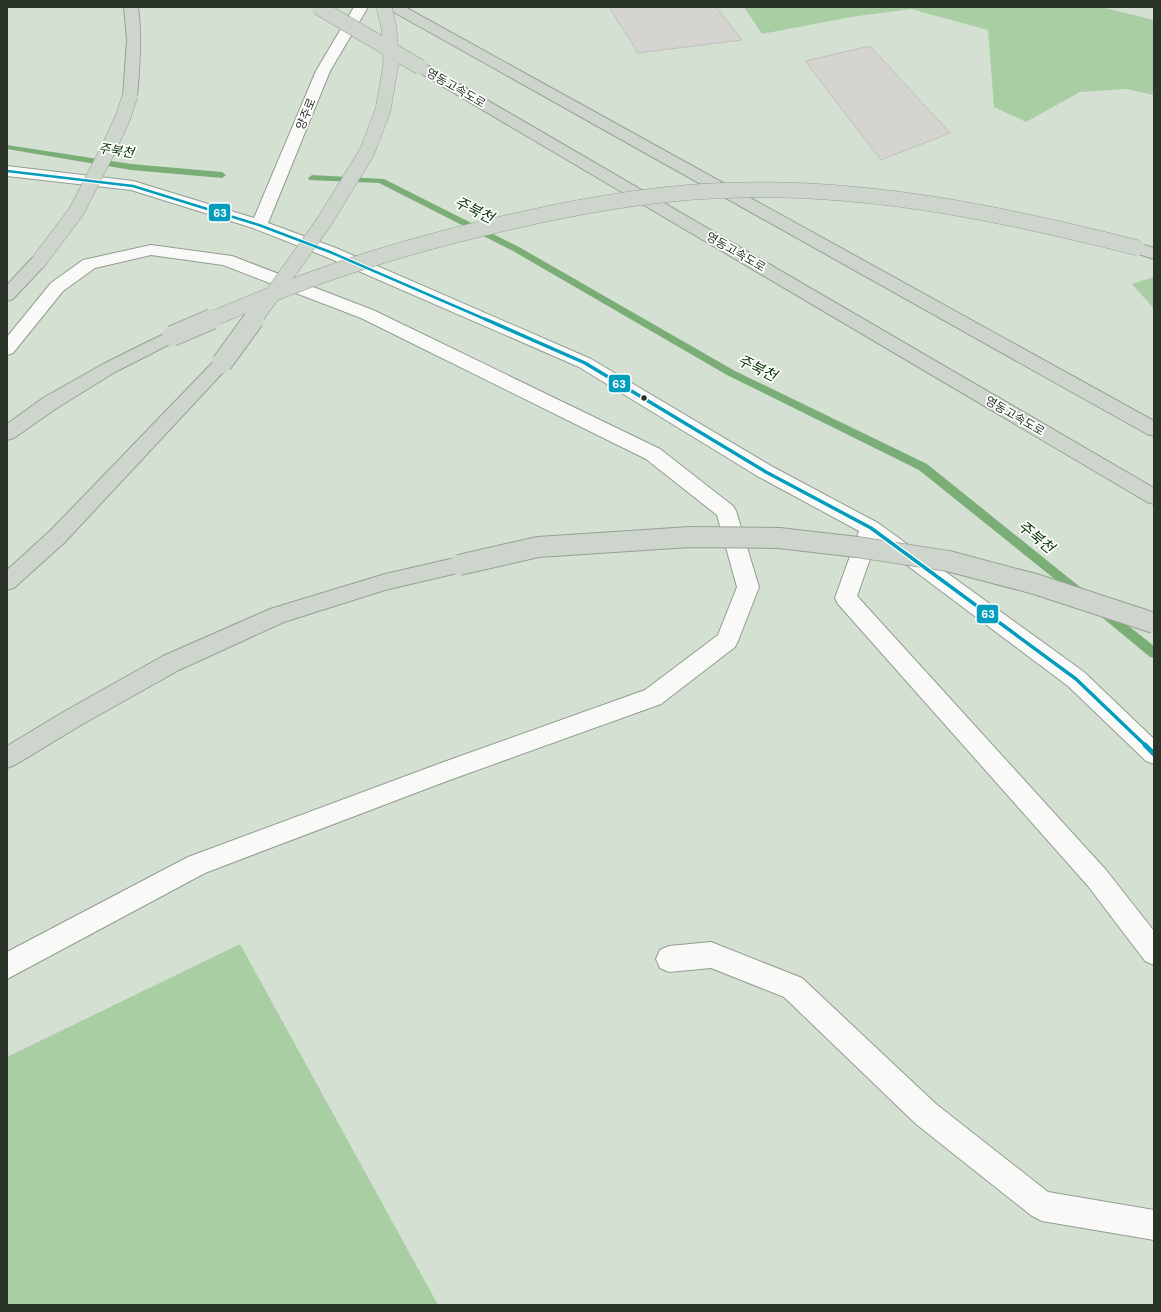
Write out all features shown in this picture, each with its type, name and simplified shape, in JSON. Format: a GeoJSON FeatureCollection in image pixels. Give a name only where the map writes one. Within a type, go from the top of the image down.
{"type":"FeatureCollection","features":[{"type":"Feature","properties":{"kind":"highway"},"geometry":{"type":"LineString","coordinates":[[7,295],[39,261],[76,212],[123,117],[130,96],[133,70],[134,26],[131,7]]}},
{"type":"Feature","properties":{"kind":"highway","name":"영동고속도로"},"geometry":{"type":"LineString","coordinates":[[318,7],[1154,497]]}},
{"type":"Feature","properties":{"kind":"highway"},"geometry":{"type":"LineString","coordinates":[[7,582],[58,536],[222,363],[294,266],[324,222],[367,152],[382,110],[391,64],[389,28],[384,7]]}},
{"type":"Feature","properties":{"kind":"highway"},"geometry":{"type":"LineString","coordinates":[[395,7],[1154,429]]}},
{"type":"Feature","properties":{"kind":"highway"},"geometry":{"type":"LineString","coordinates":[[7,433],[50,403],[109,368],[172,336],[320,276],[427,244],[501,224],[584,206],[634,198],[683,192],[735,190],[790,190],[851,193],[901,199],[1006,216],[1072,231],[1138,248],[1154,254]]}},
{"type":"Feature","properties":{"kind":"highway"},"geometry":{"type":"LineString","coordinates":[[7,758],[73,718],[171,663],[278,614],[385,582],[538,547],[690,537],[779,538],[857,547],[948,561],[1035,584],[1154,623]]}},
{"type":"Feature","properties":{"kind":"street","name":"양주로"},"geometry":{"type":"LineString","coordinates":[[260,225],[323,71],[361,7]]}},
{"type":"Feature","properties":{"kind":"street"},"geometry":{"type":"LineString","coordinates":[[7,171],[133,186],[260,225],[330,252],[585,363],[766,472],[871,528],[1076,679],[1154,754]]}},
{"type":"Feature","properties":{"kind":"street"},"geometry":{"type":"LineString","coordinates":[[7,349],[57,287],[88,264],[151,250],[226,260],[367,314],[653,454],[726,511],[748,587],[727,641],[653,697],[441,773],[197,865],[7,966]]}},
{"type":"Feature","properties":{"kind":"street"},"geometry":{"type":"LineString","coordinates":[[871,528],[846,598],[1097,878],[1154,952]]}},
{"type":"Feature","properties":{"kind":"street"},"geometry":{"type":"LineString","coordinates":[[669,959],[711,955],[792,987],[926,1114],[1042,1206],[1154,1225]]}},
{"type":"Feature","properties":{"kind":"green space"},"geometry":{"type":"Polygon","coordinates":[[[744,7],[1101,7],[1154,20],[1154,95],[1126,89],[1080,92],[1026,122],[994,107],[988,30],[911,9],[851,17],[762,34],[744,7]]]}},
{"type":"Feature","properties":{"kind":"green space"},"geometry":{"type":"Polygon","coordinates":[[[1154,277],[1154,309],[1132,284],[1154,277]]]}},
{"type":"Feature","properties":{"kind":"green space"},"geometry":{"type":"Polygon","coordinates":[[[240,944],[438,1305],[7,1305],[7,1057],[240,944]]]}},
{"type":"Feature","properties":{"kind":"building"},"geometry":{"type":"Polygon","coordinates":[[[609,7],[716,7],[742,40],[638,53],[609,7]]]}},
{"type":"Feature","properties":{"kind":"building"},"geometry":{"type":"Polygon","coordinates":[[[870,46],[950,133],[881,160],[805,61],[870,46]]]}},
{"type":"Feature","properties":{"kind":"waterway","name":"주북천"},"geometry":{"type":"LineString","coordinates":[[7,147],[131,167],[222,175]]}},
{"type":"Feature","properties":{"kind":"waterway","name":"주북천"},"geometry":{"type":"LineString","coordinates":[[312,178],[381,181],[516,249],[731,373],[923,467],[1081,594]]}},
{"type":"Feature","properties":{"kind":"waterway","name":"주북천"},"geometry":{"type":"LineString","coordinates":[[1102,611],[1154,653]]}},
{"type":"Feature","properties":{"kind":"transit line","name":"63"},"geometry":{"type":"LineString","coordinates":[[7,171],[133,186],[259,225],[330,252],[585,363],[766,472],[871,528],[1076,679],[1154,754]]}}]}
